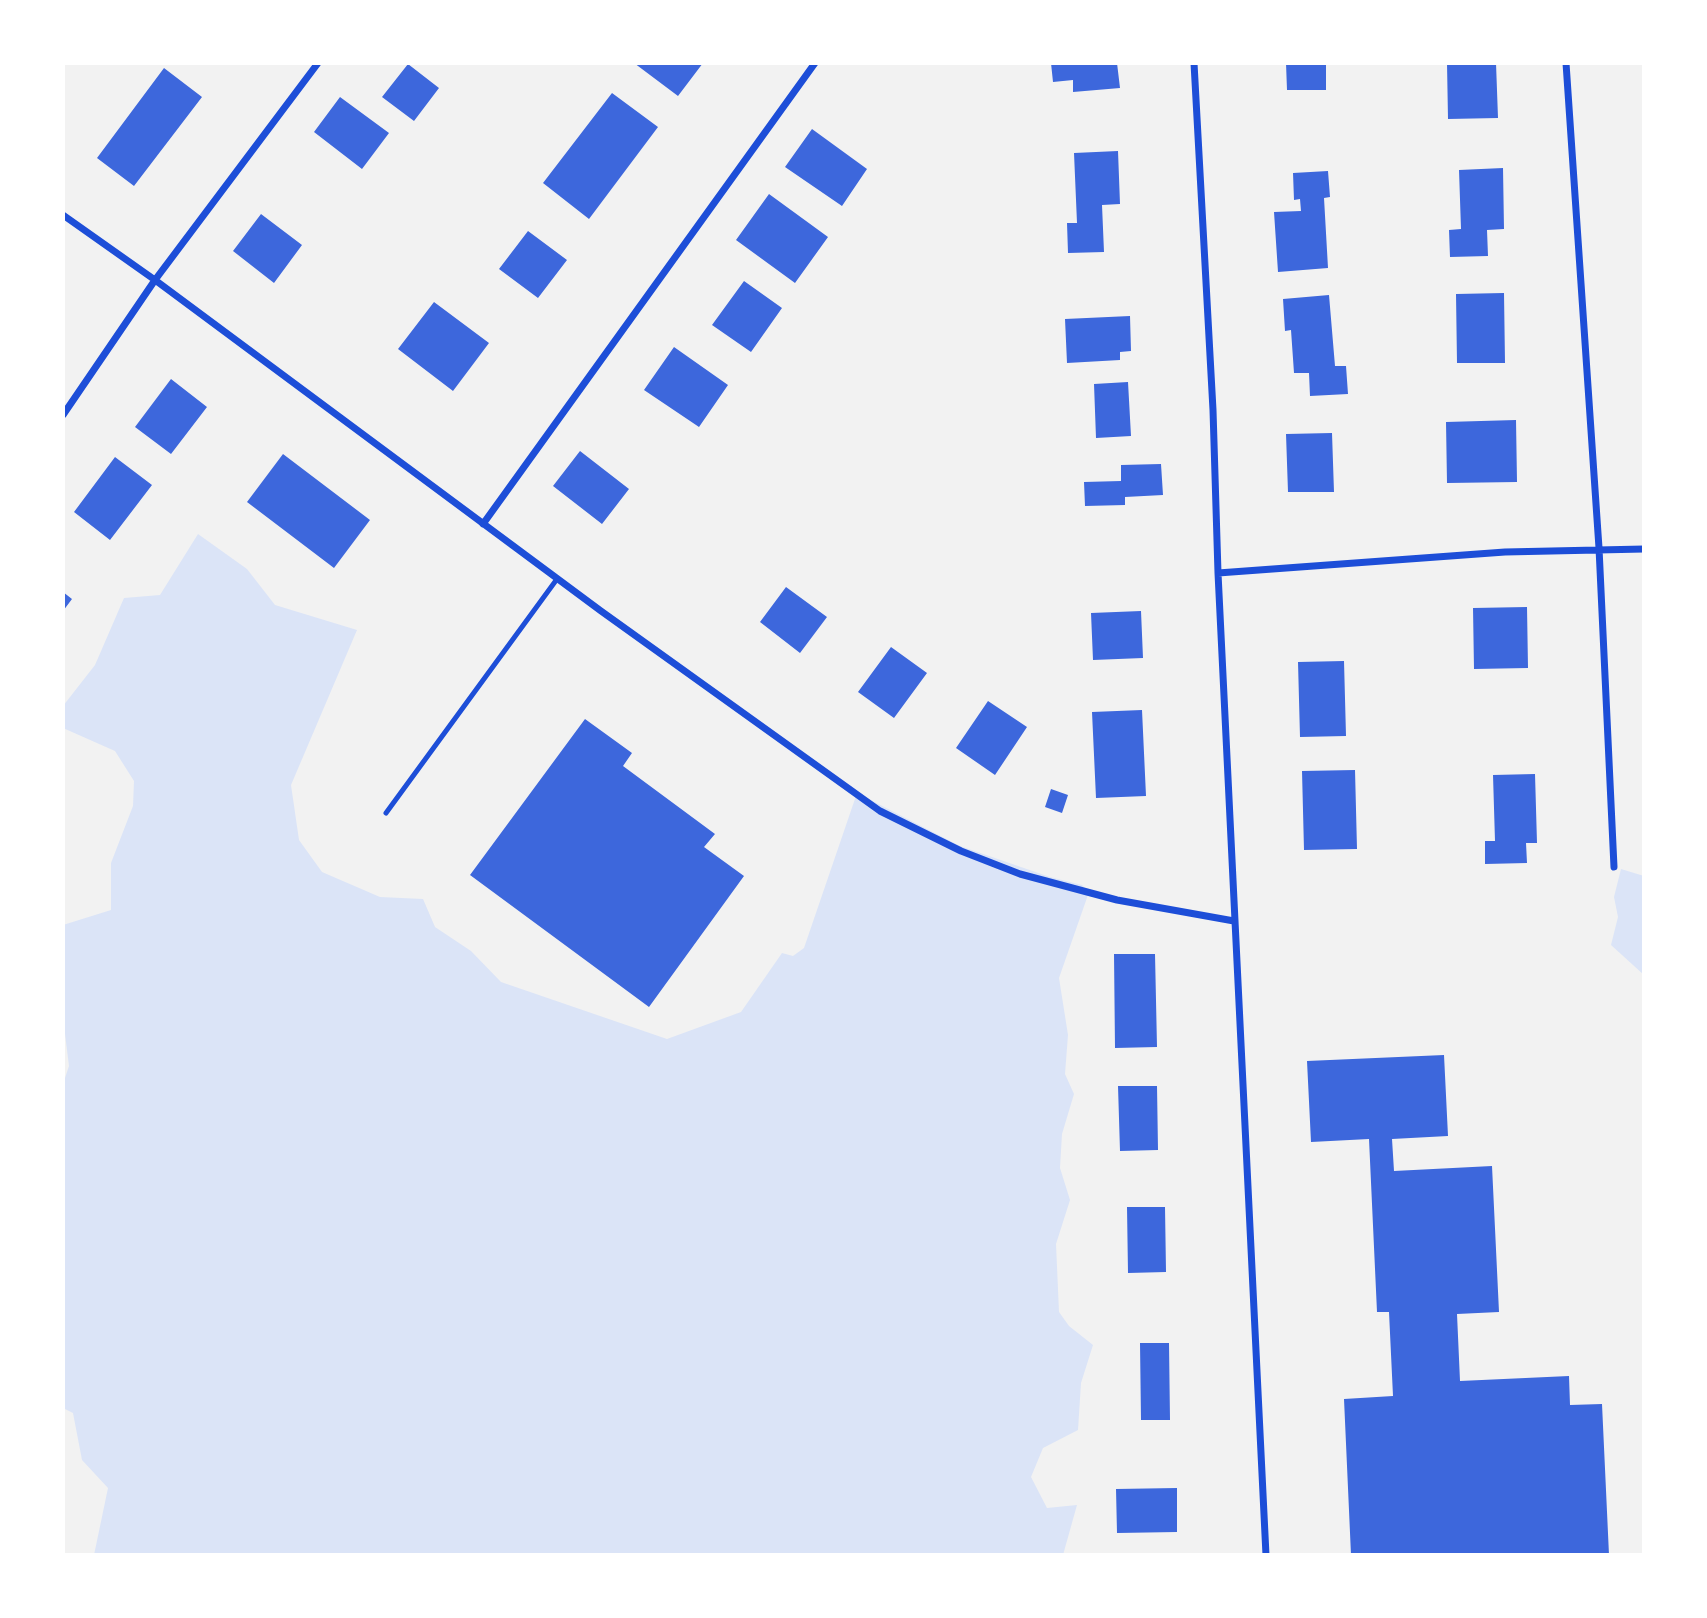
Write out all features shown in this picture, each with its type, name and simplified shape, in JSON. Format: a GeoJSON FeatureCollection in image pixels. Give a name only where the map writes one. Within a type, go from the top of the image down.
{"type":"FeatureCollection","features":[{"type":"Feature","properties":{"kind":"street"},"geometry":{"type":"LineString","coordinates":[[63,415],[155,280],[318,63]]}},
{"type":"Feature","properties":{"kind":"street"},"geometry":{"type":"LineString","coordinates":[[483,524],[815,63]]}},
{"type":"Feature","properties":{"kind":"street"},"geometry":{"type":"LineString","coordinates":[[1194,63],[1213,410],[1234,921],[1266,1555]]}},
{"type":"Feature","properties":{"kind":"street"},"geometry":{"type":"LineString","coordinates":[[1566,63],[1599,548],[1614,866]]}},
{"type":"Feature","properties":{"kind":"street"},"geometry":{"type":"LineString","coordinates":[[63,215],[155,280],[557,579],[880,811],[961,851],[1020,874],[1117,900],[1234,921]]}},
{"type":"Feature","properties":{"kind":"street"},"geometry":{"type":"LineString","coordinates":[[1218,573],[1505,552],[1644,549]]}},
{"type":"Feature","properties":{"kind":"lane"},"geometry":{"type":"LineString","coordinates":[[386,813],[557,579]]}},
{"type":"Feature","properties":{"kind":"shaded area"},"geometry":{"type":"Polygon","coordinates":[[[198,534],[247,569],[275,605],[357,630],[291,785],[299,840],[322,872],[380,897],[423,899],[435,927],[471,951],[501,982],[667,1039],[741,1012],[782,953],[793,956],[804,948],[857,793],[960,846],[1050,877],[1082,885],[1089,892],[1059,978],[1068,1035],[1065,1074],[1074,1094],[1062,1134],[1060,1168],[1070,1200],[1056,1244],[1059,1312],[1069,1326],[1093,1345],[1081,1383],[1078,1430],[1043,1448],[1031,1477],[1047,1508],[1077,1505],[1063,1555],[94,1555],[108,1488],[82,1460],[73,1413],[63,1408],[63,1084],[69,1066],[63,1031],[63,925],[111,910],[111,863],[133,806],[134,781],[115,751],[63,728],[63,706],[95,665],[124,598],[160,595],[198,534]]]}},
{"type":"Feature","properties":{"kind":"shaded area"},"geometry":{"type":"Polygon","coordinates":[[[1621,869],[1644,876],[1644,975],[1611,945],[1618,917],[1614,897],[1621,869]]]}},
{"type":"Feature","properties":{"kind":"building"},"geometry":{"type":"Polygon","coordinates":[[[634,63],[703,63],[678,96],[634,63]]]}},
{"type":"Feature","properties":{"kind":"building"},"geometry":{"type":"Polygon","coordinates":[[[1051,63],[1117,63],[1120,88],[1073,92],[1073,80],[1053,82],[1051,63]]]}},
{"type":"Feature","properties":{"kind":"building"},"geometry":{"type":"Polygon","coordinates":[[[1286,63],[1326,63],[1326,90],[1287,90],[1286,63]]]}},
{"type":"Feature","properties":{"kind":"building"},"geometry":{"type":"Polygon","coordinates":[[[1447,63],[1496,63],[1498,118],[1448,119],[1447,63]]]}},
{"type":"Feature","properties":{"kind":"building"},"geometry":{"type":"Polygon","coordinates":[[[408,64],[439,88],[414,121],[382,97],[408,64]]]}},
{"type":"Feature","properties":{"kind":"building"},"geometry":{"type":"Polygon","coordinates":[[[164,68],[202,97],[134,186],[97,158],[164,68]]]}},
{"type":"Feature","properties":{"kind":"building"},"geometry":{"type":"Polygon","coordinates":[[[612,93],[658,127],[589,219],[543,183],[612,93]]]}},
{"type":"Feature","properties":{"kind":"building"},"geometry":{"type":"Polygon","coordinates":[[[340,97],[389,133],[362,169],[314,132],[340,97]]]}},
{"type":"Feature","properties":{"kind":"building"},"geometry":{"type":"Polygon","coordinates":[[[812,129],[867,169],[842,206],[785,167],[812,129]]]}},
{"type":"Feature","properties":{"kind":"building"},"geometry":{"type":"Polygon","coordinates":[[[1118,151],[1120,204],[1102,205],[1104,252],[1068,253],[1067,223],[1077,223],[1074,153],[1118,151]]]}},
{"type":"Feature","properties":{"kind":"building"},"geometry":{"type":"Polygon","coordinates":[[[1503,168],[1504,229],[1487,230],[1488,256],[1450,257],[1449,230],[1461,229],[1459,170],[1503,168]]]}},
{"type":"Feature","properties":{"kind":"building"},"geometry":{"type":"Polygon","coordinates":[[[1328,171],[1330,197],[1324,198],[1328,268],[1278,272],[1274,212],[1301,211],[1300,199],[1294,200],[1293,173],[1328,171]]]}},
{"type":"Feature","properties":{"kind":"building"},"geometry":{"type":"Polygon","coordinates":[[[769,194],[828,237],[795,283],[736,240],[769,194]]]}},
{"type":"Feature","properties":{"kind":"building"},"geometry":{"type":"Polygon","coordinates":[[[261,214],[302,245],[274,283],[233,251],[261,214]]]}},
{"type":"Feature","properties":{"kind":"building"},"geometry":{"type":"Polygon","coordinates":[[[528,231],[567,260],[538,298],[499,269],[528,231]]]}},
{"type":"Feature","properties":{"kind":"building"},"geometry":{"type":"Polygon","coordinates":[[[744,281],[782,308],[751,352],[712,325],[744,281]]]}},
{"type":"Feature","properties":{"kind":"building"},"geometry":{"type":"Polygon","coordinates":[[[1504,293],[1505,363],[1457,363],[1456,294],[1504,293]]]}},
{"type":"Feature","properties":{"kind":"building"},"geometry":{"type":"Polygon","coordinates":[[[1329,295],[1335,366],[1346,366],[1348,394],[1310,396],[1309,373],[1294,373],[1291,330],[1285,331],[1283,299],[1329,295]]]}},
{"type":"Feature","properties":{"kind":"building"},"geometry":{"type":"Polygon","coordinates":[[[434,302],[489,343],[453,391],[398,349],[434,302]]]}},
{"type":"Feature","properties":{"kind":"building"},"geometry":{"type":"Polygon","coordinates":[[[1130,316],[1131,351],[1120,352],[1120,360],[1067,363],[1065,319],[1130,316]]]}},
{"type":"Feature","properties":{"kind":"building"},"geometry":{"type":"Polygon","coordinates":[[[674,347],[728,385],[699,427],[644,390],[674,347]]]}},
{"type":"Feature","properties":{"kind":"building"},"geometry":{"type":"Polygon","coordinates":[[[171,379],[207,407],[171,454],[135,427],[171,379]]]}},
{"type":"Feature","properties":{"kind":"building"},"geometry":{"type":"Polygon","coordinates":[[[1128,382],[1131,436],[1096,438],[1094,384],[1128,382]]]}},
{"type":"Feature","properties":{"kind":"building"},"geometry":{"type":"Polygon","coordinates":[[[1516,420],[1517,482],[1447,483],[1446,422],[1516,420]]]}},
{"type":"Feature","properties":{"kind":"building"},"geometry":{"type":"Polygon","coordinates":[[[1332,433],[1334,492],[1288,492],[1286,434],[1332,433]]]}},
{"type":"Feature","properties":{"kind":"building"},"geometry":{"type":"Polygon","coordinates":[[[580,451],[629,489],[602,524],[553,486],[580,451]]]}},
{"type":"Feature","properties":{"kind":"building"},"geometry":{"type":"Polygon","coordinates":[[[283,454],[370,520],[334,568],[247,502],[283,454]]]}},
{"type":"Feature","properties":{"kind":"building"},"geometry":{"type":"Polygon","coordinates":[[[115,457],[152,485],[110,540],[74,512],[115,457]]]}},
{"type":"Feature","properties":{"kind":"building"},"geometry":{"type":"Polygon","coordinates":[[[1161,464],[1163,495],[1125,497],[1125,505],[1085,506],[1084,482],[1121,481],[1121,465],[1161,464]]]}},
{"type":"Feature","properties":{"kind":"building"},"geometry":{"type":"Polygon","coordinates":[[[786,587],[827,617],[800,653],[760,622],[786,587]]]}},
{"type":"Feature","properties":{"kind":"building"},"geometry":{"type":"Polygon","coordinates":[[[63,592],[72,599],[63,611],[63,592]]]}},
{"type":"Feature","properties":{"kind":"building"},"geometry":{"type":"Polygon","coordinates":[[[1527,607],[1528,668],[1474,669],[1473,608],[1527,607]]]}},
{"type":"Feature","properties":{"kind":"building"},"geometry":{"type":"Polygon","coordinates":[[[1141,611],[1143,658],[1093,660],[1091,613],[1141,611]]]}},
{"type":"Feature","properties":{"kind":"building"},"geometry":{"type":"Polygon","coordinates":[[[891,647],[927,673],[894,718],[858,692],[891,647]]]}},
{"type":"Feature","properties":{"kind":"building"},"geometry":{"type":"Polygon","coordinates":[[[1344,661],[1346,736],[1300,737],[1298,662],[1344,661]]]}},
{"type":"Feature","properties":{"kind":"building"},"geometry":{"type":"Polygon","coordinates":[[[988,701],[1027,727],[995,775],[956,748],[988,701]]]}},
{"type":"Feature","properties":{"kind":"building"},"geometry":{"type":"Polygon","coordinates":[[[1142,710],[1146,796],[1096,798],[1092,712],[1142,710]]]}},
{"type":"Feature","properties":{"kind":"building"},"geometry":{"type":"Polygon","coordinates":[[[585,719],[632,753],[623,766],[715,834],[704,847],[744,876],[649,1007],[470,875],[585,719]]]}},
{"type":"Feature","properties":{"kind":"building"},"geometry":{"type":"Polygon","coordinates":[[[1355,770],[1357,849],[1304,850],[1302,771],[1355,770]]]}},
{"type":"Feature","properties":{"kind":"building"},"geometry":{"type":"Polygon","coordinates":[[[1535,774],[1537,843],[1526,843],[1527,863],[1485,864],[1485,841],[1495,841],[1493,775],[1535,774]]]}},
{"type":"Feature","properties":{"kind":"building"},"geometry":{"type":"Polygon","coordinates":[[[1051,789],[1068,795],[1062,813],[1045,807],[1051,789]]]}},
{"type":"Feature","properties":{"kind":"building"},"geometry":{"type":"Polygon","coordinates":[[[1114,954],[1155,954],[1157,1047],[1115,1048],[1114,954]]]}},
{"type":"Feature","properties":{"kind":"building"},"geometry":{"type":"Polygon","coordinates":[[[1444,1055],[1448,1136],[1392,1139],[1394,1171],[1492,1166],[1499,1312],[1457,1314],[1460,1381],[1569,1376],[1570,1405],[1602,1404],[1609,1555],[1351,1555],[1344,1399],[1393,1396],[1389,1312],[1377,1312],[1369,1139],[1311,1142],[1307,1061],[1444,1055]]]}},
{"type":"Feature","properties":{"kind":"building"},"geometry":{"type":"Polygon","coordinates":[[[1118,1086],[1157,1086],[1158,1150],[1120,1151],[1118,1086]]]}},
{"type":"Feature","properties":{"kind":"building"},"geometry":{"type":"Polygon","coordinates":[[[1127,1207],[1165,1207],[1166,1272],[1128,1273],[1127,1207]]]}},
{"type":"Feature","properties":{"kind":"building"},"geometry":{"type":"Polygon","coordinates":[[[1140,1343],[1169,1343],[1170,1420],[1141,1420],[1140,1343]]]}},
{"type":"Feature","properties":{"kind":"building"},"geometry":{"type":"Polygon","coordinates":[[[1177,1488],[1177,1532],[1117,1533],[1116,1489],[1177,1488]]]}}]}
